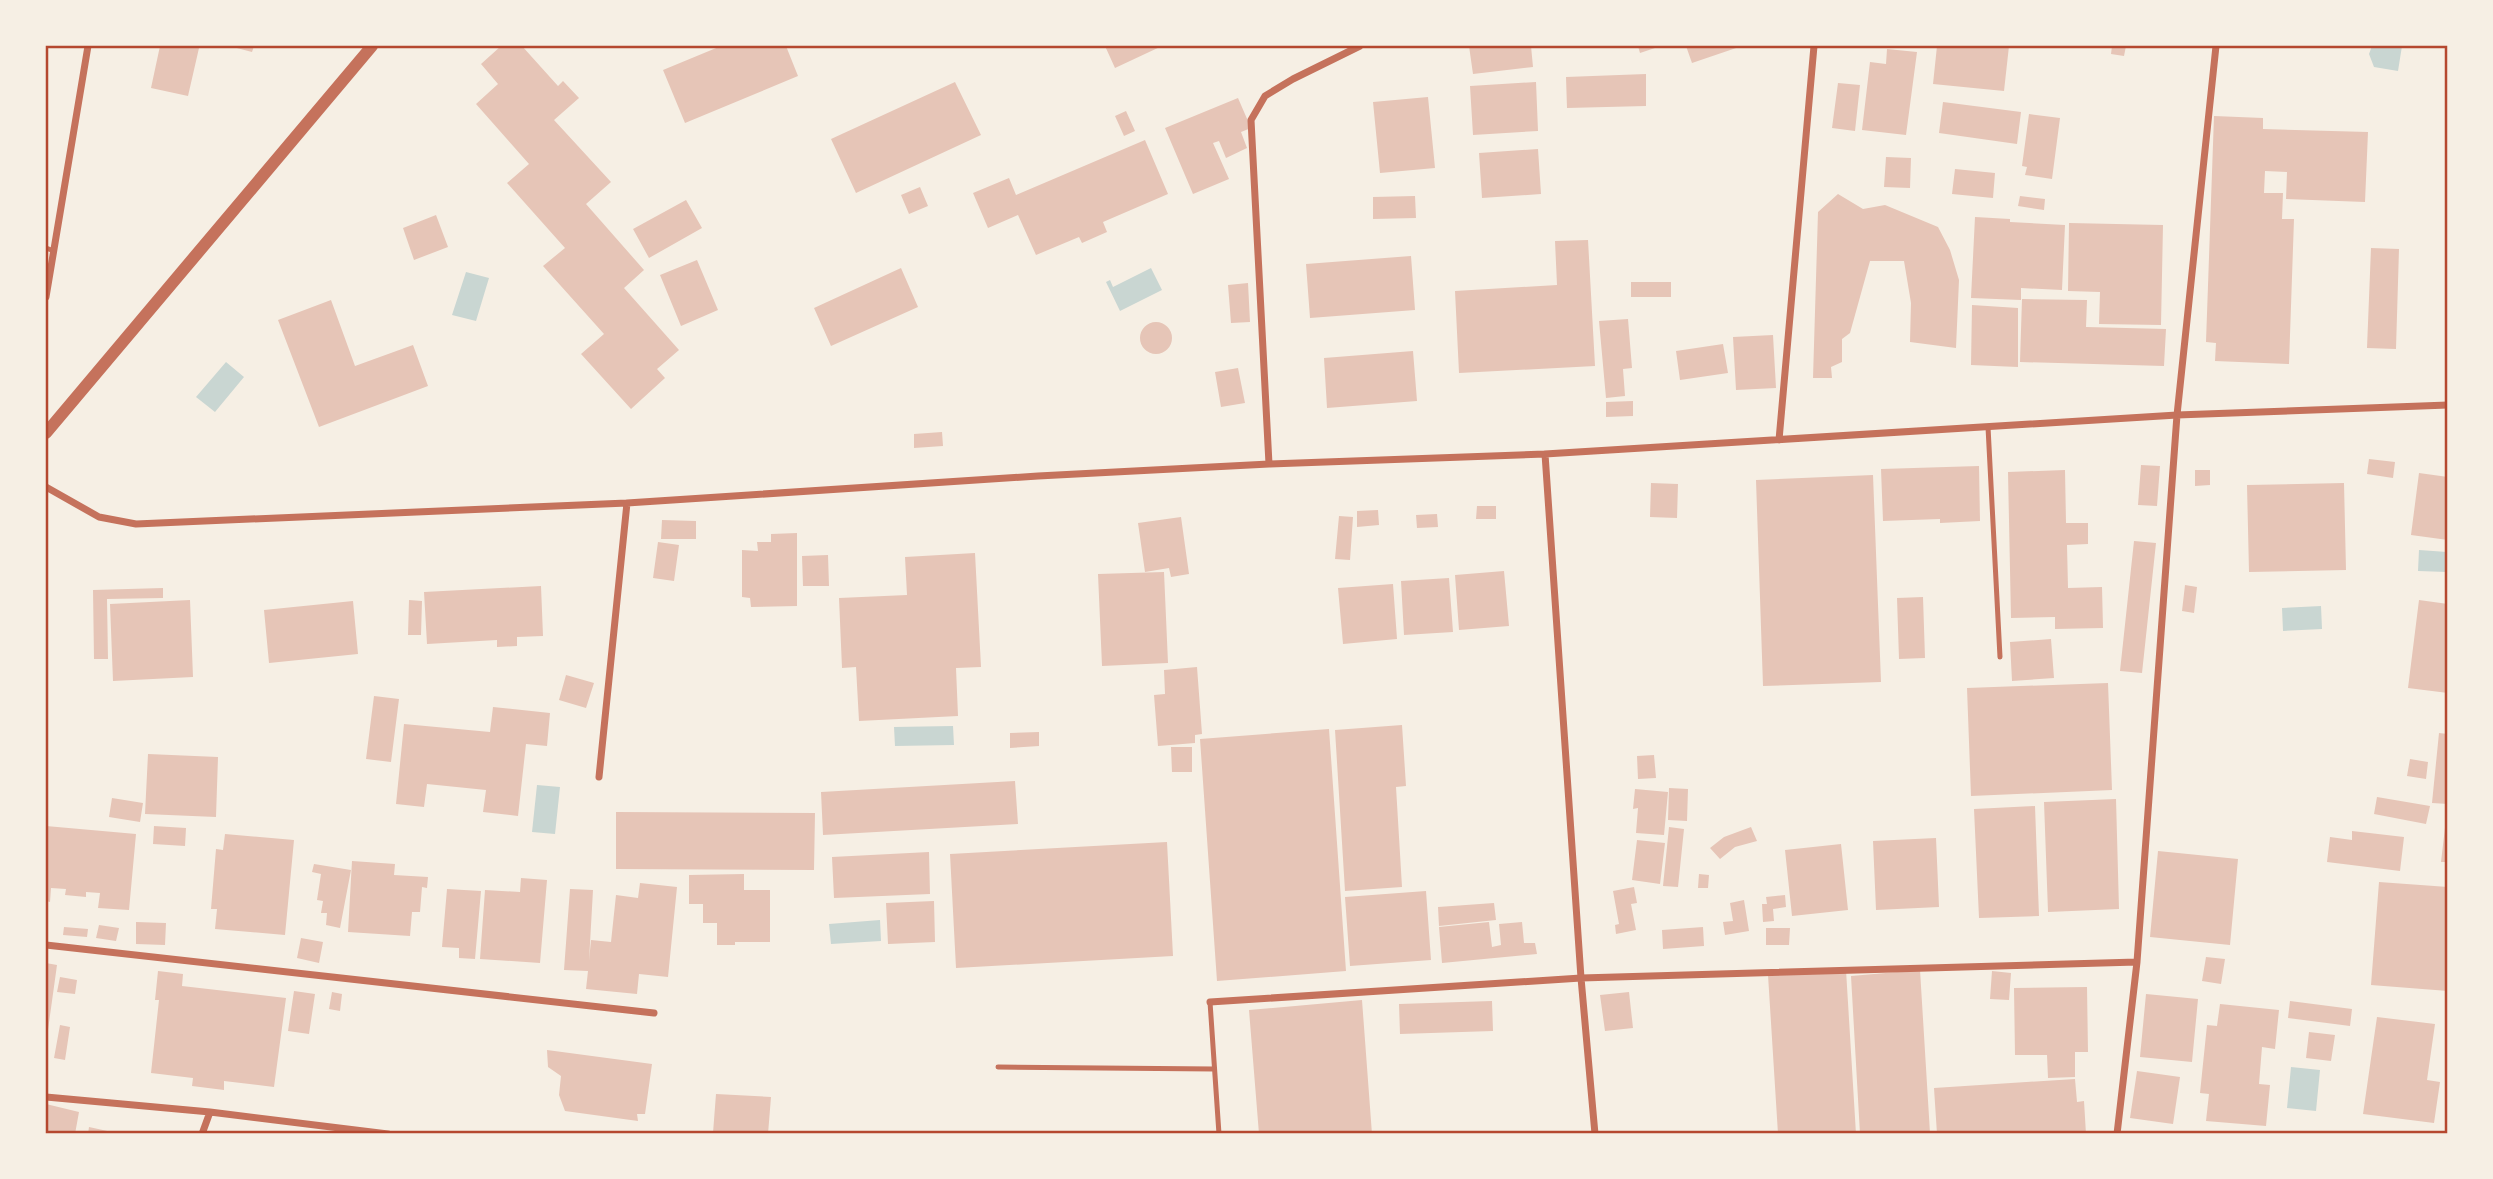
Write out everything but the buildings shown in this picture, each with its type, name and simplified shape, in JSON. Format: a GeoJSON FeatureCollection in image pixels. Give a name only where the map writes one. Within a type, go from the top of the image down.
{"type":"FeatureCollection","features":[{"type":"Feature","properties":{"kind":"street"},"geometry":{"type":"LineString","coordinates":[[46,297],[50,249],[88,46]]}},
{"type":"Feature","properties":{"kind":"street"},"geometry":{"type":"LineString","coordinates":[[46,433],[372,46]]}},
{"type":"Feature","properties":{"kind":"street"},"geometry":{"type":"LineString","coordinates":[[1269,464],[1251,120],[1265,96],[1360,46]]}},
{"type":"Feature","properties":{"kind":"street"},"geometry":{"type":"LineString","coordinates":[[1779,440],[1814,46]]}},
{"type":"Feature","properties":{"kind":"street"},"geometry":{"type":"LineString","coordinates":[[2117,1133],[2137,962],[2177,415],[2216,46]]}},
{"type":"Feature","properties":{"kind":"street"},"geometry":{"type":"LineString","coordinates":[[46,487],[99,517],[136,524],[627,503],[1038,476],[1545,454],[2177,415],[2448,405]]}},
{"type":"Feature","properties":{"kind":"street"},"geometry":{"type":"LineString","coordinates":[[1545,454],[1581,978],[1595,1133]]}},
{"type":"Feature","properties":{"kind":"street"},"geometry":{"type":"LineString","coordinates":[[599,778],[627,503]]}},
{"type":"Feature","properties":{"kind":"street"},"geometry":{"type":"LineString","coordinates":[[46,945],[654,1013]]}},
{"type":"Feature","properties":{"kind":"street"},"geometry":{"type":"LineString","coordinates":[[1210,1002],[1581,978],[2137,962]]}},
{"type":"Feature","properties":{"kind":"street"},"geometry":{"type":"LineString","coordinates":[[46,1097],[210,1112],[388,1133]]}},
{"type":"Feature","properties":{"kind":"street"},"geometry":{"type":"LineString","coordinates":[[202,1133],[210,1112]]}},
{"type":"Feature","properties":{"kind":"lane"},"geometry":{"type":"LineString","coordinates":[[1988,427],[2000,657]]}},
{"type":"Feature","properties":{"kind":"lane"},"geometry":{"type":"LineString","coordinates":[[1210,1002],[1219,1133]]}},
{"type":"Feature","properties":{"kind":"lane"},"geometry":{"type":"LineString","coordinates":[[998,1067],[1214,1069]]}},
{"type":"Feature","properties":{"kind":"shaded area"},"geometry":{"type":"Polygon","coordinates":[[[2372,46],[2402,46],[2398,71],[2374,67],[2369,54],[2372,46]]]}},
{"type":"Feature","properties":{"kind":"shaded area"},"geometry":{"type":"Polygon","coordinates":[[[1151,268],[1162,290],[1120,311],[1106,282],[1110,280],[1113,287],[1151,268]]]}},
{"type":"Feature","properties":{"kind":"shaded area"},"geometry":{"type":"Polygon","coordinates":[[[466,272],[489,278],[476,321],[452,315],[466,272]]]}},
{"type":"Feature","properties":{"kind":"shaded area"},"geometry":{"type":"Polygon","coordinates":[[[226,362],[244,377],[215,412],[196,397],[226,362]]]}},
{"type":"Feature","properties":{"kind":"shaded area"},"geometry":{"type":"Polygon","coordinates":[[[2419,550],[2447,552],[2447,572],[2418,571],[2419,550]]]}},
{"type":"Feature","properties":{"kind":"shaded area"},"geometry":{"type":"Polygon","coordinates":[[[2321,606],[2322,629],[2283,631],[2282,608],[2321,606]]]}},
{"type":"Feature","properties":{"kind":"shaded area"},"geometry":{"type":"Polygon","coordinates":[[[953,726],[954,745],[895,746],[894,727],[953,726]]]}},
{"type":"Feature","properties":{"kind":"shaded area"},"geometry":{"type":"Polygon","coordinates":[[[537,785],[560,787],[555,834],[532,832],[537,785]]]}},
{"type":"Feature","properties":{"kind":"shaded area"},"geometry":{"type":"Polygon","coordinates":[[[880,920],[881,941],[831,944],[829,924],[880,920]]]}},
{"type":"Feature","properties":{"kind":"shaded area"},"geometry":{"type":"Polygon","coordinates":[[[2291,1067],[2320,1070],[2316,1111],[2287,1108],[2291,1067]]]}}]}
